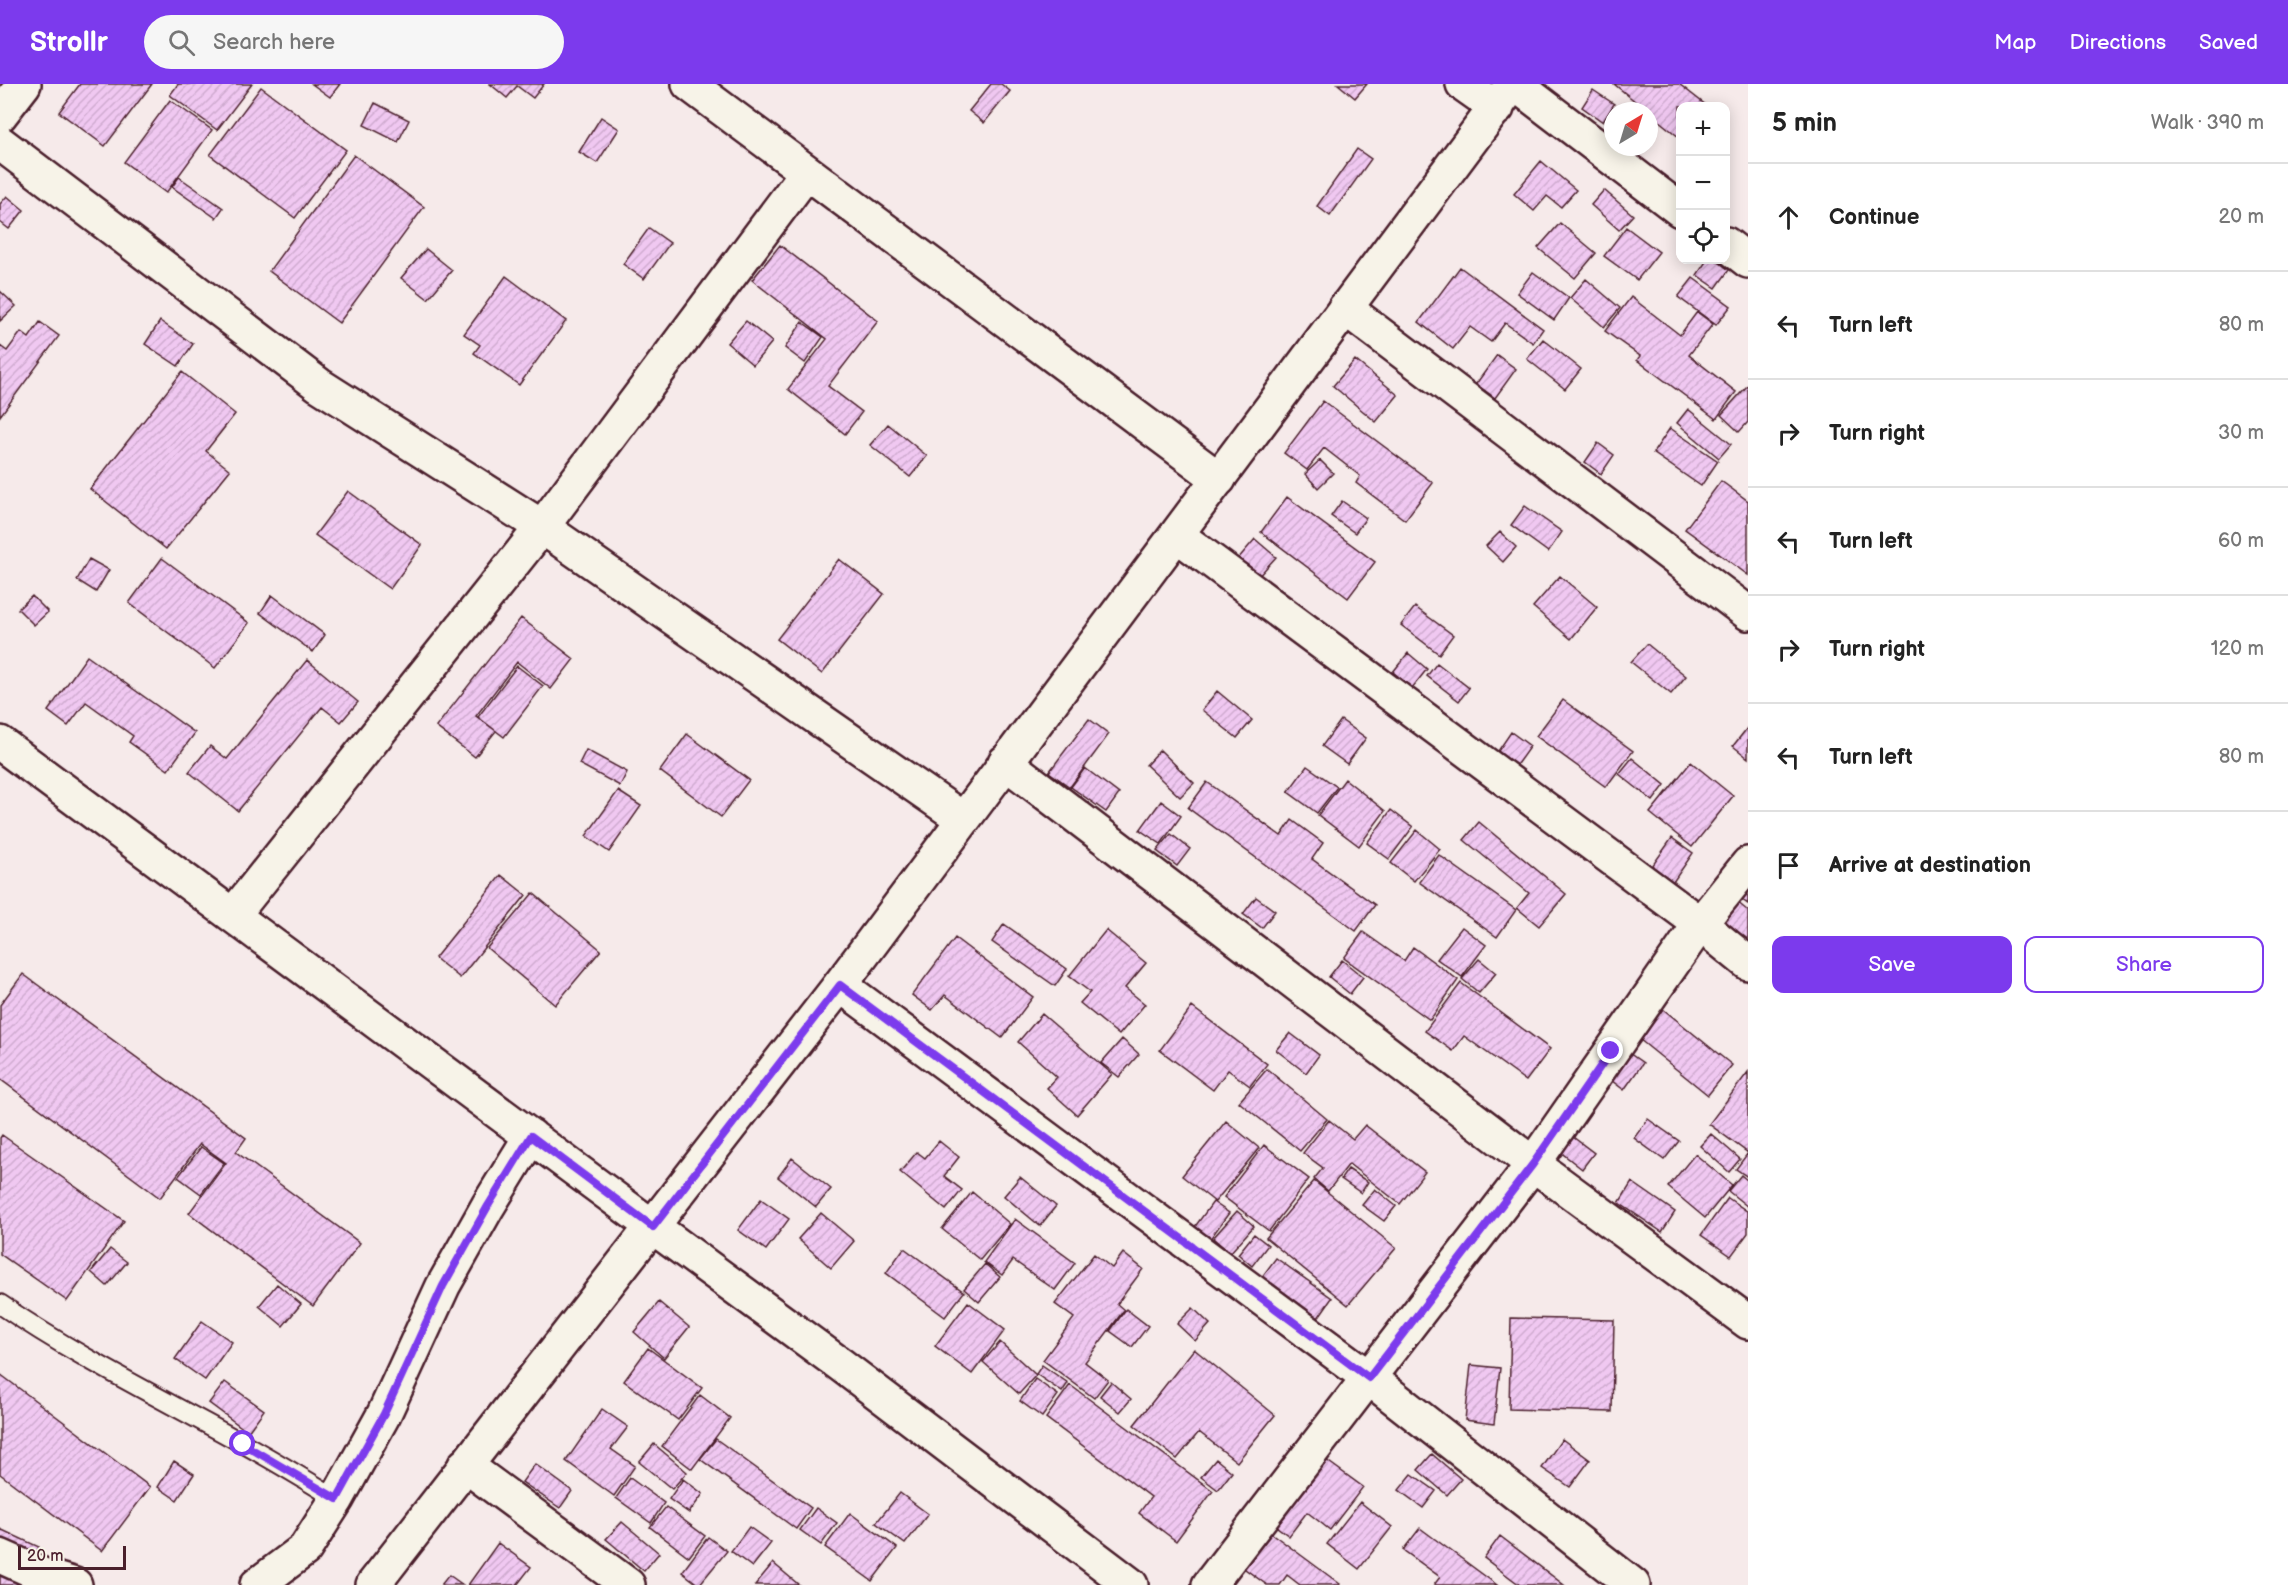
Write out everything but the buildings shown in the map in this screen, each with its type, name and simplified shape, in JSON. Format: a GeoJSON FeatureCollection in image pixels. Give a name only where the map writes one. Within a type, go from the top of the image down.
{"type":"FeatureCollection","features":[{"type":"Feature","properties":{"kind":"street"},"geometry":{"type":"LineString","coordinates":[[0,115],[24,84]]}},
{"type":"Feature","properties":{"kind":"street"},"geometry":{"type":"LineString","coordinates":[[689,84],[1219,479]]}},
{"type":"Feature","properties":{"kind":"street"},"geometry":{"type":"LineString","coordinates":[[1463,84],[1508,92],[1676,207]]}},
{"type":"Feature","properties":{"kind":"street"},"geometry":{"type":"LineString","coordinates":[[373,1585],[840,985],[1508,92]]}},
{"type":"Feature","properties":{"kind":"street"},"geometry":{"type":"LineString","coordinates":[[0,143],[319,385],[542,527],[963,819]]}},
{"type":"Feature","properties":{"kind":"street"},"geometry":{"type":"LineString","coordinates":[[233,915],[542,527],[807,172]]}},
{"type":"Feature","properties":{"kind":"street"},"geometry":{"type":"LineString","coordinates":[[1730,248],[1748,261]]}},
{"type":"Feature","properties":{"kind":"street"},"geometry":{"type":"LineString","coordinates":[[1345,308],[1748,612]]}},
{"type":"Feature","properties":{"kind":"street"},"geometry":{"type":"LineString","coordinates":[[1177,535],[1700,924],[1748,963]]}},
{"type":"Feature","properties":{"kind":"street"},"geometry":{"type":"LineString","coordinates":[[0,743],[841,1365],[1131,1585]]}},
{"type":"Feature","properties":{"kind":"street"},"geometry":{"type":"LineString","coordinates":[[1005,762],[1533,1164],[1748,1322]]}},
{"type":"Feature","properties":{"kind":"street"},"geometry":{"type":"LineString","coordinates":[[1209,1585],[1533,1164],[1700,924],[1748,864]]}},
{"type":"Feature","properties":{"kind":"street"},"geometry":{"type":"LineString","coordinates":[[840,985],[1369,1378],[1633,1585]]}},
{"type":"Feature","properties":{"kind":"street"},"geometry":{"type":"LineString","coordinates":[[257,1585],[306,1549],[337,1499],[384,1414],[443,1286],[531,1136]]}},
{"type":"Feature","properties":{"kind":"street"},"geometry":{"type":"LineString","coordinates":[[465,1465],[628,1585]]}},
{"type":"Feature","properties":{"kind":"street"},"geometry":{"type":"LineString","coordinates":[[0,1556],[45,1576],[75,1585]]}},
{"type":"Feature","properties":{"kind":"lane"},"geometry":{"type":"LineString","coordinates":[[0,1304],[35,1328],[337,1499]]}},
{"type":"Feature","properties":{"kind":"route"},"geometry":{"type":"LineString","coordinates":[[243,1444],[337,1499],[384,1414],[443,1286],[531,1136],[653,1227],[840,985],[1369,1378],[1533,1164],[1611,1051]]}}]}
